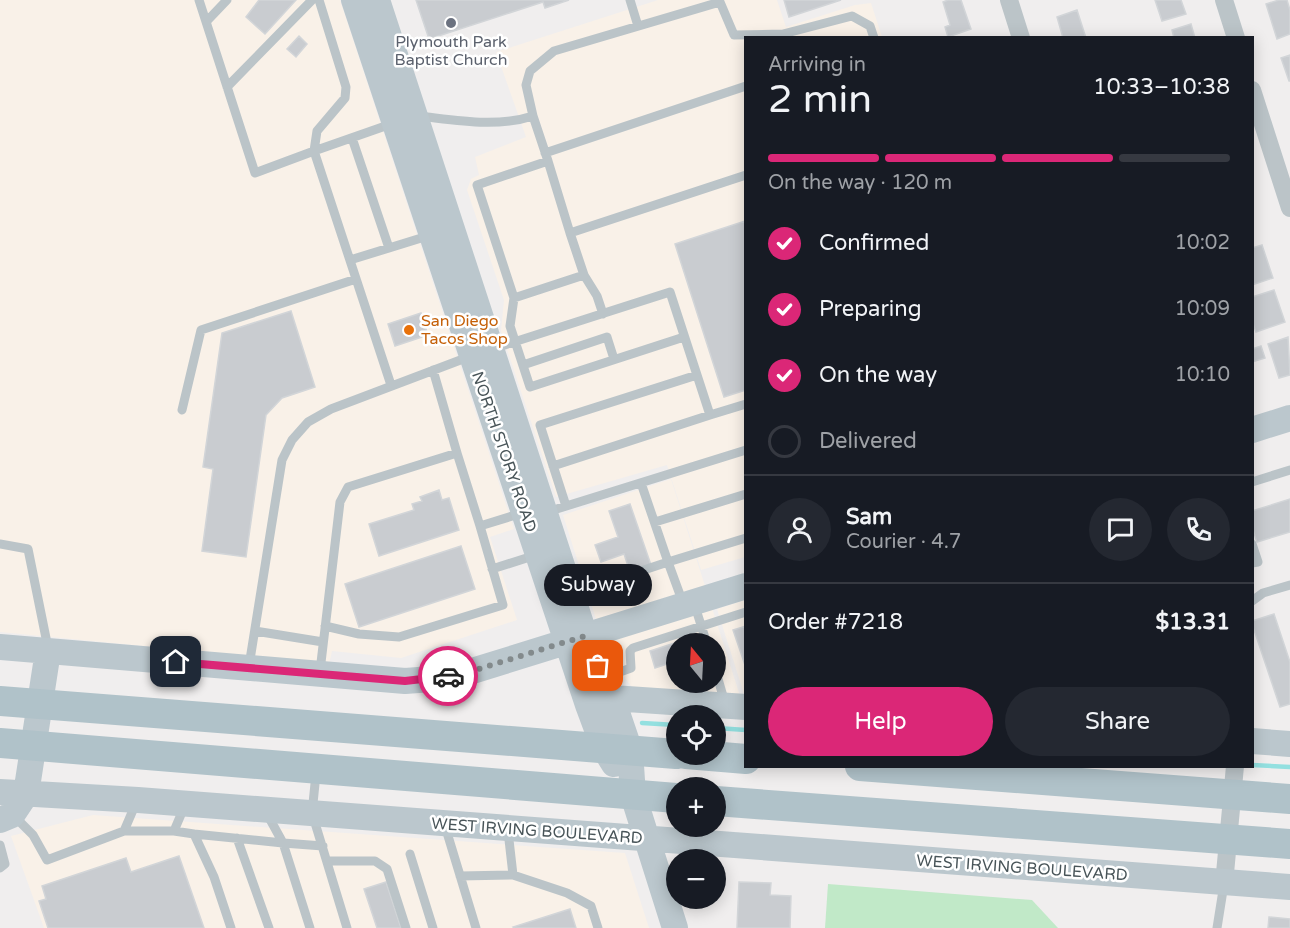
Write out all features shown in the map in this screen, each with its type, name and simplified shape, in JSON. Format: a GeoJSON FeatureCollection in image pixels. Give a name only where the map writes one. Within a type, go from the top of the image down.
{"type":"FeatureCollection","features":[{"type":"Feature","properties":{"kind":"main road","name":"NORTH STORY ROAD"},"geometry":{"type":"LineString","coordinates":[[354,0],[405,119],[493,349],[572,594],[577,639],[608,688],[617,749]]}},
{"type":"Feature","properties":{"kind":"main road","name":"NORTH STORY ROAD"},"geometry":{"type":"LineString","coordinates":[[377,0],[431,235],[493,349]]}},
{"type":"Feature","properties":{"kind":"main road"},"geometry":{"type":"LineString","coordinates":[[1254,429],[1290,418]]}},
{"type":"Feature","properties":{"kind":"main road","name":"NORTH STORY ROAD"},"geometry":{"type":"LineString","coordinates":[[545,510],[538,554],[577,639],[633,795],[675,928]]}},
{"type":"Feature","properties":{"kind":"main road"},"geometry":{"type":"LineString","coordinates":[[0,647],[405,681],[432,679],[469,672],[577,639],[693,611],[744,587]]}},
{"type":"Feature","properties":{"kind":"main road"},"geometry":{"type":"LineString","coordinates":[[12,809],[32,746],[48,651]]}},
{"type":"Feature","properties":{"kind":"main road"},"geometry":{"type":"LineString","coordinates":[[608,688],[736,706]]}},
{"type":"Feature","properties":{"kind":"main road"},"geometry":{"type":"LineString","coordinates":[[0,701],[666,753]]}},
{"type":"Feature","properties":{"kind":"main road"},"geometry":{"type":"LineString","coordinates":[[1254,741],[1290,744]]}},
{"type":"Feature","properties":{"kind":"main road"},"geometry":{"type":"LineString","coordinates":[[0,743],[666,797]]}},
{"type":"Feature","properties":{"kind":"main road"},"geometry":{"type":"LineString","coordinates":[[726,757],[744,759]]}},
{"type":"Feature","properties":{"kind":"main road"},"geometry":{"type":"LineString","coordinates":[[913,768],[1234,780],[1290,799]]}},
{"type":"Feature","properties":{"kind":"main road","name":"WEST IRVING BOULEVARD"},"geometry":{"type":"LineString","coordinates":[[0,792],[12,809],[138,800],[1224,884],[1290,887]]}},
{"type":"Feature","properties":{"kind":"main road"},"geometry":{"type":"LineString","coordinates":[[726,802],[1290,844]]}},
{"type":"Feature","properties":{"kind":"street"},"geometry":{"type":"LineString","coordinates":[[1009,0],[1020,36]]}},
{"type":"Feature","properties":{"kind":"street"},"geometry":{"type":"LineString","coordinates":[[1224,0],[1235,36]]}},
{"type":"Feature","properties":{"kind":"street"},"geometry":{"type":"LineString","coordinates":[[1254,96],[1290,208]]}},
{"type":"Feature","properties":{"kind":"street"},"geometry":{"type":"LineString","coordinates":[[1224,884],[1234,780]]}},
{"type":"Feature","properties":{"kind":"lane"},"geometry":{"type":"LineString","coordinates":[[199,0],[255,173],[405,119],[513,122],[533,116]]}},
{"type":"Feature","properties":{"kind":"lane"},"geometry":{"type":"LineString","coordinates":[[206,22],[227,0]]}},
{"type":"Feature","properties":{"kind":"lane"},"geometry":{"type":"LineString","coordinates":[[227,87],[312,0]]}},
{"type":"Feature","properties":{"kind":"lane"},"geometry":{"type":"LineString","coordinates":[[319,0],[346,87],[345,99],[317,132],[314,151],[391,385]]}},
{"type":"Feature","properties":{"kind":"lane"},"geometry":{"type":"LineString","coordinates":[[630,0],[638,26]]}},
{"type":"Feature","properties":{"kind":"lane"},"geometry":{"type":"LineString","coordinates":[[603,314],[597,296],[584,275],[533,116],[526,85],[530,71],[554,51],[720,2],[734,35],[783,34],[852,16],[870,26],[873,36]]}},
{"type":"Feature","properties":{"kind":"lane"},"geometry":{"type":"LineString","coordinates":[[493,349],[510,326],[514,298],[477,185],[547,157],[744,87]]}},
{"type":"Feature","properties":{"kind":"lane"},"geometry":{"type":"LineString","coordinates":[[352,138],[389,248]]}},
{"type":"Feature","properties":{"kind":"lane"},"geometry":{"type":"LineString","coordinates":[[570,233],[744,175]]}},
{"type":"Feature","properties":{"kind":"lane"},"geometry":{"type":"LineString","coordinates":[[350,260],[431,235]]}},
{"type":"Feature","properties":{"kind":"lane"},"geometry":{"type":"LineString","coordinates":[[514,298],[584,275]]}},
{"type":"Feature","properties":{"kind":"lane"},"geometry":{"type":"LineString","coordinates":[[182,410],[201,330],[356,279]]}},
{"type":"Feature","properties":{"kind":"lane"},"geometry":{"type":"LineString","coordinates":[[249,668],[282,460],[292,440],[308,422],[331,409],[493,349],[670,292],[710,415]]}},
{"type":"Feature","properties":{"kind":"lane"},"geometry":{"type":"LineString","coordinates":[[523,365],[607,337],[614,359]]}},
{"type":"Feature","properties":{"kind":"lane"},"geometry":{"type":"LineString","coordinates":[[493,349],[523,365],[530,387],[684,337]]}},
{"type":"Feature","properties":{"kind":"lane"},"geometry":{"type":"LineString","coordinates":[[325,626],[359,634],[399,637],[503,604],[433,370]]}},
{"type":"Feature","properties":{"kind":"lane"},"geometry":{"type":"LineString","coordinates":[[545,510],[553,465],[540,425],[697,375]]}},
{"type":"Feature","properties":{"kind":"lane"},"geometry":{"type":"LineString","coordinates":[[553,465],[744,406]]}},
{"type":"Feature","properties":{"kind":"lane"},"geometry":{"type":"LineString","coordinates":[[480,526],[641,483],[744,451]]}},
{"type":"Feature","properties":{"kind":"lane"},"geometry":{"type":"LineString","coordinates":[[320,674],[340,502],[348,487],[457,453]]}},
{"type":"Feature","properties":{"kind":"lane"},"geometry":{"type":"LineString","coordinates":[[1254,481],[1290,470]]}},
{"type":"Feature","properties":{"kind":"lane"},"geometry":{"type":"LineString","coordinates":[[641,483],[668,562],[702,633]]}},
{"type":"Feature","properties":{"kind":"lane"},"geometry":{"type":"LineString","coordinates":[[655,522],[744,495]]}},
{"type":"Feature","properties":{"kind":"lane"},"geometry":{"type":"LineString","coordinates":[[572,594],[744,539]]}},
{"type":"Feature","properties":{"kind":"lane"},"geometry":{"type":"LineString","coordinates":[[0,544],[28,549],[48,651]]}},
{"type":"Feature","properties":{"kind":"lane"},"geometry":{"type":"LineString","coordinates":[[1254,550],[1258,561],[1254,562]]}},
{"type":"Feature","properties":{"kind":"lane"},"geometry":{"type":"LineString","coordinates":[[492,568],[538,554]]}},
{"type":"Feature","properties":{"kind":"lane"},"geometry":{"type":"LineString","coordinates":[[1254,600],[1263,593],[1290,585]]}},
{"type":"Feature","properties":{"kind":"lane"},"geometry":{"type":"LineString","coordinates":[[608,688],[631,668],[630,651],[633,648],[693,611],[744,612]]}},
{"type":"Feature","properties":{"kind":"lane"},"geometry":{"type":"LineString","coordinates":[[255,631],[323,642]]}},
{"type":"Feature","properties":{"kind":"lane"},"geometry":{"type":"LineString","coordinates":[[726,689],[736,706]]}},
{"type":"Feature","properties":{"kind":"lane"},"geometry":{"type":"LineString","coordinates":[[316,768],[312,813],[347,928]]}},
{"type":"Feature","properties":{"kind":"lane"},"geometry":{"type":"LineString","coordinates":[[124,831],[138,800]]}},
{"type":"Feature","properties":{"kind":"lane"},"geometry":{"type":"LineString","coordinates":[[174,831],[185,804]]}},
{"type":"Feature","properties":{"kind":"lane"},"geometry":{"type":"LineString","coordinates":[[12,809],[33,835],[48,860],[124,831],[174,831],[322,846]]}},
{"type":"Feature","properties":{"kind":"lane"},"geometry":{"type":"LineString","coordinates":[[265,810],[283,843],[310,928]]}},
{"type":"Feature","properties":{"kind":"lane"},"geometry":{"type":"LineString","coordinates":[[445,824],[476,928]]}},
{"type":"Feature","properties":{"kind":"lane"},"geometry":{"type":"LineString","coordinates":[[508,828],[513,875]]}},
{"type":"Feature","properties":{"kind":"lane"},"geometry":{"type":"LineString","coordinates":[[194,834],[214,877],[231,928]]}},
{"type":"Feature","properties":{"kind":"lane"},"geometry":{"type":"LineString","coordinates":[[237,838],[269,928]]}},
{"type":"Feature","properties":{"kind":"lane"},"geometry":{"type":"LineString","coordinates":[[0,845],[5,864],[0,868]]}},
{"type":"Feature","properties":{"kind":"lane"},"geometry":{"type":"LineString","coordinates":[[410,854],[433,928]]}},
{"type":"Feature","properties":{"kind":"lane"},"geometry":{"type":"LineString","coordinates":[[327,861],[375,861],[387,869],[406,928]]}},
{"type":"Feature","properties":{"kind":"lane"},"geometry":{"type":"LineString","coordinates":[[460,876],[513,875],[567,893],[591,906],[598,928]]}},
{"type":"Feature","properties":{"kind":"lane"},"geometry":{"type":"LineString","coordinates":[[1217,928],[1224,884]]}},
{"type":"Feature","properties":{"kind":"shaded area"},"geometry":{"type":"Polygon","coordinates":[[[0,0],[340,0],[514,529],[490,537],[517,620],[401,658],[332,651],[329,664],[0,632],[0,0]]]}},
{"type":"Feature","properties":{"kind":"shaded area"},"geometry":{"type":"Polygon","coordinates":[[[658,0],[777,0],[786,27],[855,5],[871,3],[882,36],[744,36],[744,557],[701,570],[667,465],[556,497],[501,331],[504,300],[467,190],[471,179],[479,175],[475,157],[526,137],[496,52],[658,0]]]}},
{"type":"Feature","properties":{"kind":"shaded area"},"geometry":{"type":"Polygon","coordinates":[[[671,479],[720,633],[666,633],[666,692],[634,690],[607,654],[563,515],[671,479]]]}},
{"type":"Feature","properties":{"kind":"shaded area"},"geometry":{"type":"Polygon","coordinates":[[[744,600],[744,694],[726,633],[717,609],[744,600]]]}},
{"type":"Feature","properties":{"kind":"shaded area"},"geometry":{"type":"Polygon","coordinates":[[[726,652],[740,696],[687,693],[726,693],[726,652]]]}},
{"type":"Feature","properties":{"kind":"shaded area"},"geometry":{"type":"Polygon","coordinates":[[[93,815],[625,853],[649,928],[44,928],[11,836],[93,815]]]}},
{"type":"Feature","properties":{"kind":"green space"},"geometry":{"type":"Polygon","coordinates":[[[828,884],[1032,900],[1058,928],[825,928],[828,884]]]}},
{"type":"Feature","properties":{"kind":"building"},"geometry":{"type":"Polygon","coordinates":[[[259,0],[296,0],[265,34],[246,17],[259,0]]]}},
{"type":"Feature","properties":{"kind":"building","name":"Plymouth Park Baptist Church"},"geometry":{"type":"Polygon","coordinates":[[[416,0],[569,0],[545,8],[543,2],[429,39],[416,0]]]}},
{"type":"Feature","properties":{"kind":"building"},"geometry":{"type":"Polygon","coordinates":[[[784,0],[841,0],[789,17],[784,0]]]}},
{"type":"Feature","properties":{"kind":"building"},"geometry":{"type":"Polygon","coordinates":[[[961,0],[971,29],[948,36],[945,27],[950,25],[943,2],[961,0]]]}},
{"type":"Feature","properties":{"kind":"building"},"geometry":{"type":"Polygon","coordinates":[[[1155,0],[1181,0],[1186,14],[1162,21],[1155,0]]]}},
{"type":"Feature","properties":{"kind":"building"},"geometry":{"type":"Polygon","coordinates":[[[1287,0],[1290,10],[1290,34],[1277,39],[1266,4],[1287,0]]]}},
{"type":"Feature","properties":{"kind":"building"},"geometry":{"type":"Polygon","coordinates":[[[1077,10],[1085,36],[1062,36],[1057,17],[1077,10]]]}},
{"type":"Feature","properties":{"kind":"building"},"geometry":{"type":"Polygon","coordinates":[[[1191,24],[1194,36],[1174,36],[1172,30],[1191,24]]]}},
{"type":"Feature","properties":{"kind":"building"},"geometry":{"type":"Polygon","coordinates":[[[299,36],[307,44],[296,57],[287,49],[299,36]]]}},
{"type":"Feature","properties":{"kind":"building"},"geometry":{"type":"Polygon","coordinates":[[[1290,55],[1290,81],[1289,81],[1281,58],[1290,55]]]}},
{"type":"Feature","properties":{"kind":"building"},"geometry":{"type":"Polygon","coordinates":[[[744,221],[744,391],[724,397],[675,244],[744,221]]]}},
{"type":"Feature","properties":{"kind":"building"},"geometry":{"type":"Polygon","coordinates":[[[1262,245],[1273,278],[1254,284],[1254,247],[1262,245]]]}},
{"type":"Feature","properties":{"kind":"building"},"geometry":{"type":"Polygon","coordinates":[[[1274,290],[1285,322],[1256,332],[1254,296],[1274,290]]]}},
{"type":"Feature","properties":{"kind":"building"},"geometry":{"type":"Polygon","coordinates":[[[291,311],[315,387],[282,398],[266,415],[246,557],[202,551],[213,469],[203,467],[222,333],[291,311]]]}},
{"type":"Feature","properties":{"kind":"building"},"geometry":{"type":"Polygon","coordinates":[[[421,313],[428,335],[395,346],[388,324],[421,313]]]}},
{"type":"Feature","properties":{"kind":"building"},"geometry":{"type":"Polygon","coordinates":[[[1288,337],[1290,375],[1279,378],[1268,344],[1288,337]]]}},
{"type":"Feature","properties":{"kind":"building"},"geometry":{"type":"Polygon","coordinates":[[[1261,346],[1265,358],[1254,361],[1254,348],[1261,346]]]}},
{"type":"Feature","properties":{"kind":"building"},"geometry":{"type":"Polygon","coordinates":[[[439,490],[442,500],[449,498],[459,530],[379,556],[369,524],[414,510],[412,504],[422,501],[420,497],[439,490]]]}},
{"type":"Feature","properties":{"kind":"building"},"geometry":{"type":"Polygon","coordinates":[[[1290,499],[1290,532],[1257,542],[1254,533],[1254,510],[1290,499]]]}},
{"type":"Feature","properties":{"kind":"building"},"geometry":{"type":"Polygon","coordinates":[[[630,504],[651,565],[630,572],[624,554],[601,562],[595,545],[618,537],[609,511],[630,504]]]}},
{"type":"Feature","properties":{"kind":"building"},"geometry":{"type":"Polygon","coordinates":[[[461,546],[475,589],[359,627],[345,584],[461,546]]]}},
{"type":"Feature","properties":{"kind":"building"},"geometry":{"type":"Polygon","coordinates":[[[1274,614],[1290,662],[1290,704],[1280,707],[1254,630],[1254,620],[1274,614]]]}},
{"type":"Feature","properties":{"kind":"building"},"geometry":{"type":"Polygon","coordinates":[[[744,627],[744,662],[733,630],[744,627]]]}},
{"type":"Feature","properties":{"kind":"building"},"geometry":{"type":"Polygon","coordinates":[[[666,646],[666,664],[655,668],[650,651],[666,646]]]}},
{"type":"Feature","properties":{"kind":"building"},"geometry":{"type":"Polygon","coordinates":[[[179,856],[204,928],[48,928],[39,901],[46,899],[42,886],[126,858],[131,872],[179,856]]]}},
{"type":"Feature","properties":{"kind":"building"},"geometry":{"type":"Polygon","coordinates":[[[386,882],[401,928],[377,928],[364,889],[386,882]]]}},
{"type":"Feature","properties":{"kind":"building"},"geometry":{"type":"Polygon","coordinates":[[[739,882],[771,883],[770,895],[791,896],[790,928],[737,928],[739,882]]]}},
{"type":"Feature","properties":{"kind":"building"},"geometry":{"type":"Polygon","coordinates":[[[570,909],[576,928],[513,927],[570,909]]]}},
{"type":"Feature","properties":{"kind":"building"},"geometry":{"type":"Polygon","coordinates":[[[1269,917],[1290,919],[1290,928],[1268,928],[1269,917]]]}},
{"type":"Feature","properties":{"kind":"waterway"},"geometry":{"type":"LineString","coordinates":[[642,723],[666,724]]}},
{"type":"Feature","properties":{"kind":"waterway"},"geometry":{"type":"LineString","coordinates":[[726,729],[744,730]]}},
{"type":"Feature","properties":{"kind":"waterway"},"geometry":{"type":"LineString","coordinates":[[1254,765],[1290,767]]}},
{"type":"Feature","properties":{"kind":"way so far"},"geometry":{"type":"LineString","coordinates":[[448,676],[469,672],[585,636],[598,666]]}},
{"type":"Feature","properties":{"kind":"place","name":"Plymouth Park Baptist Church"},"geometry":{"type":"Point","coordinates":[451,23]}},
{"type":"Feature","properties":{"kind":"place","name":"San Diego Tacos Shop"},"geometry":{"type":"Point","coordinates":[409,330]}},
{"type":"Feature","properties":{"kind":"place","name":"Subway"},"geometry":{"type":"Point","coordinates":[598,666]}},
{"type":"Feature","properties":{"kind":"route"},"geometry":{"type":"LineString","coordinates":[[176,662],[405,681],[448,676]]}}]}
